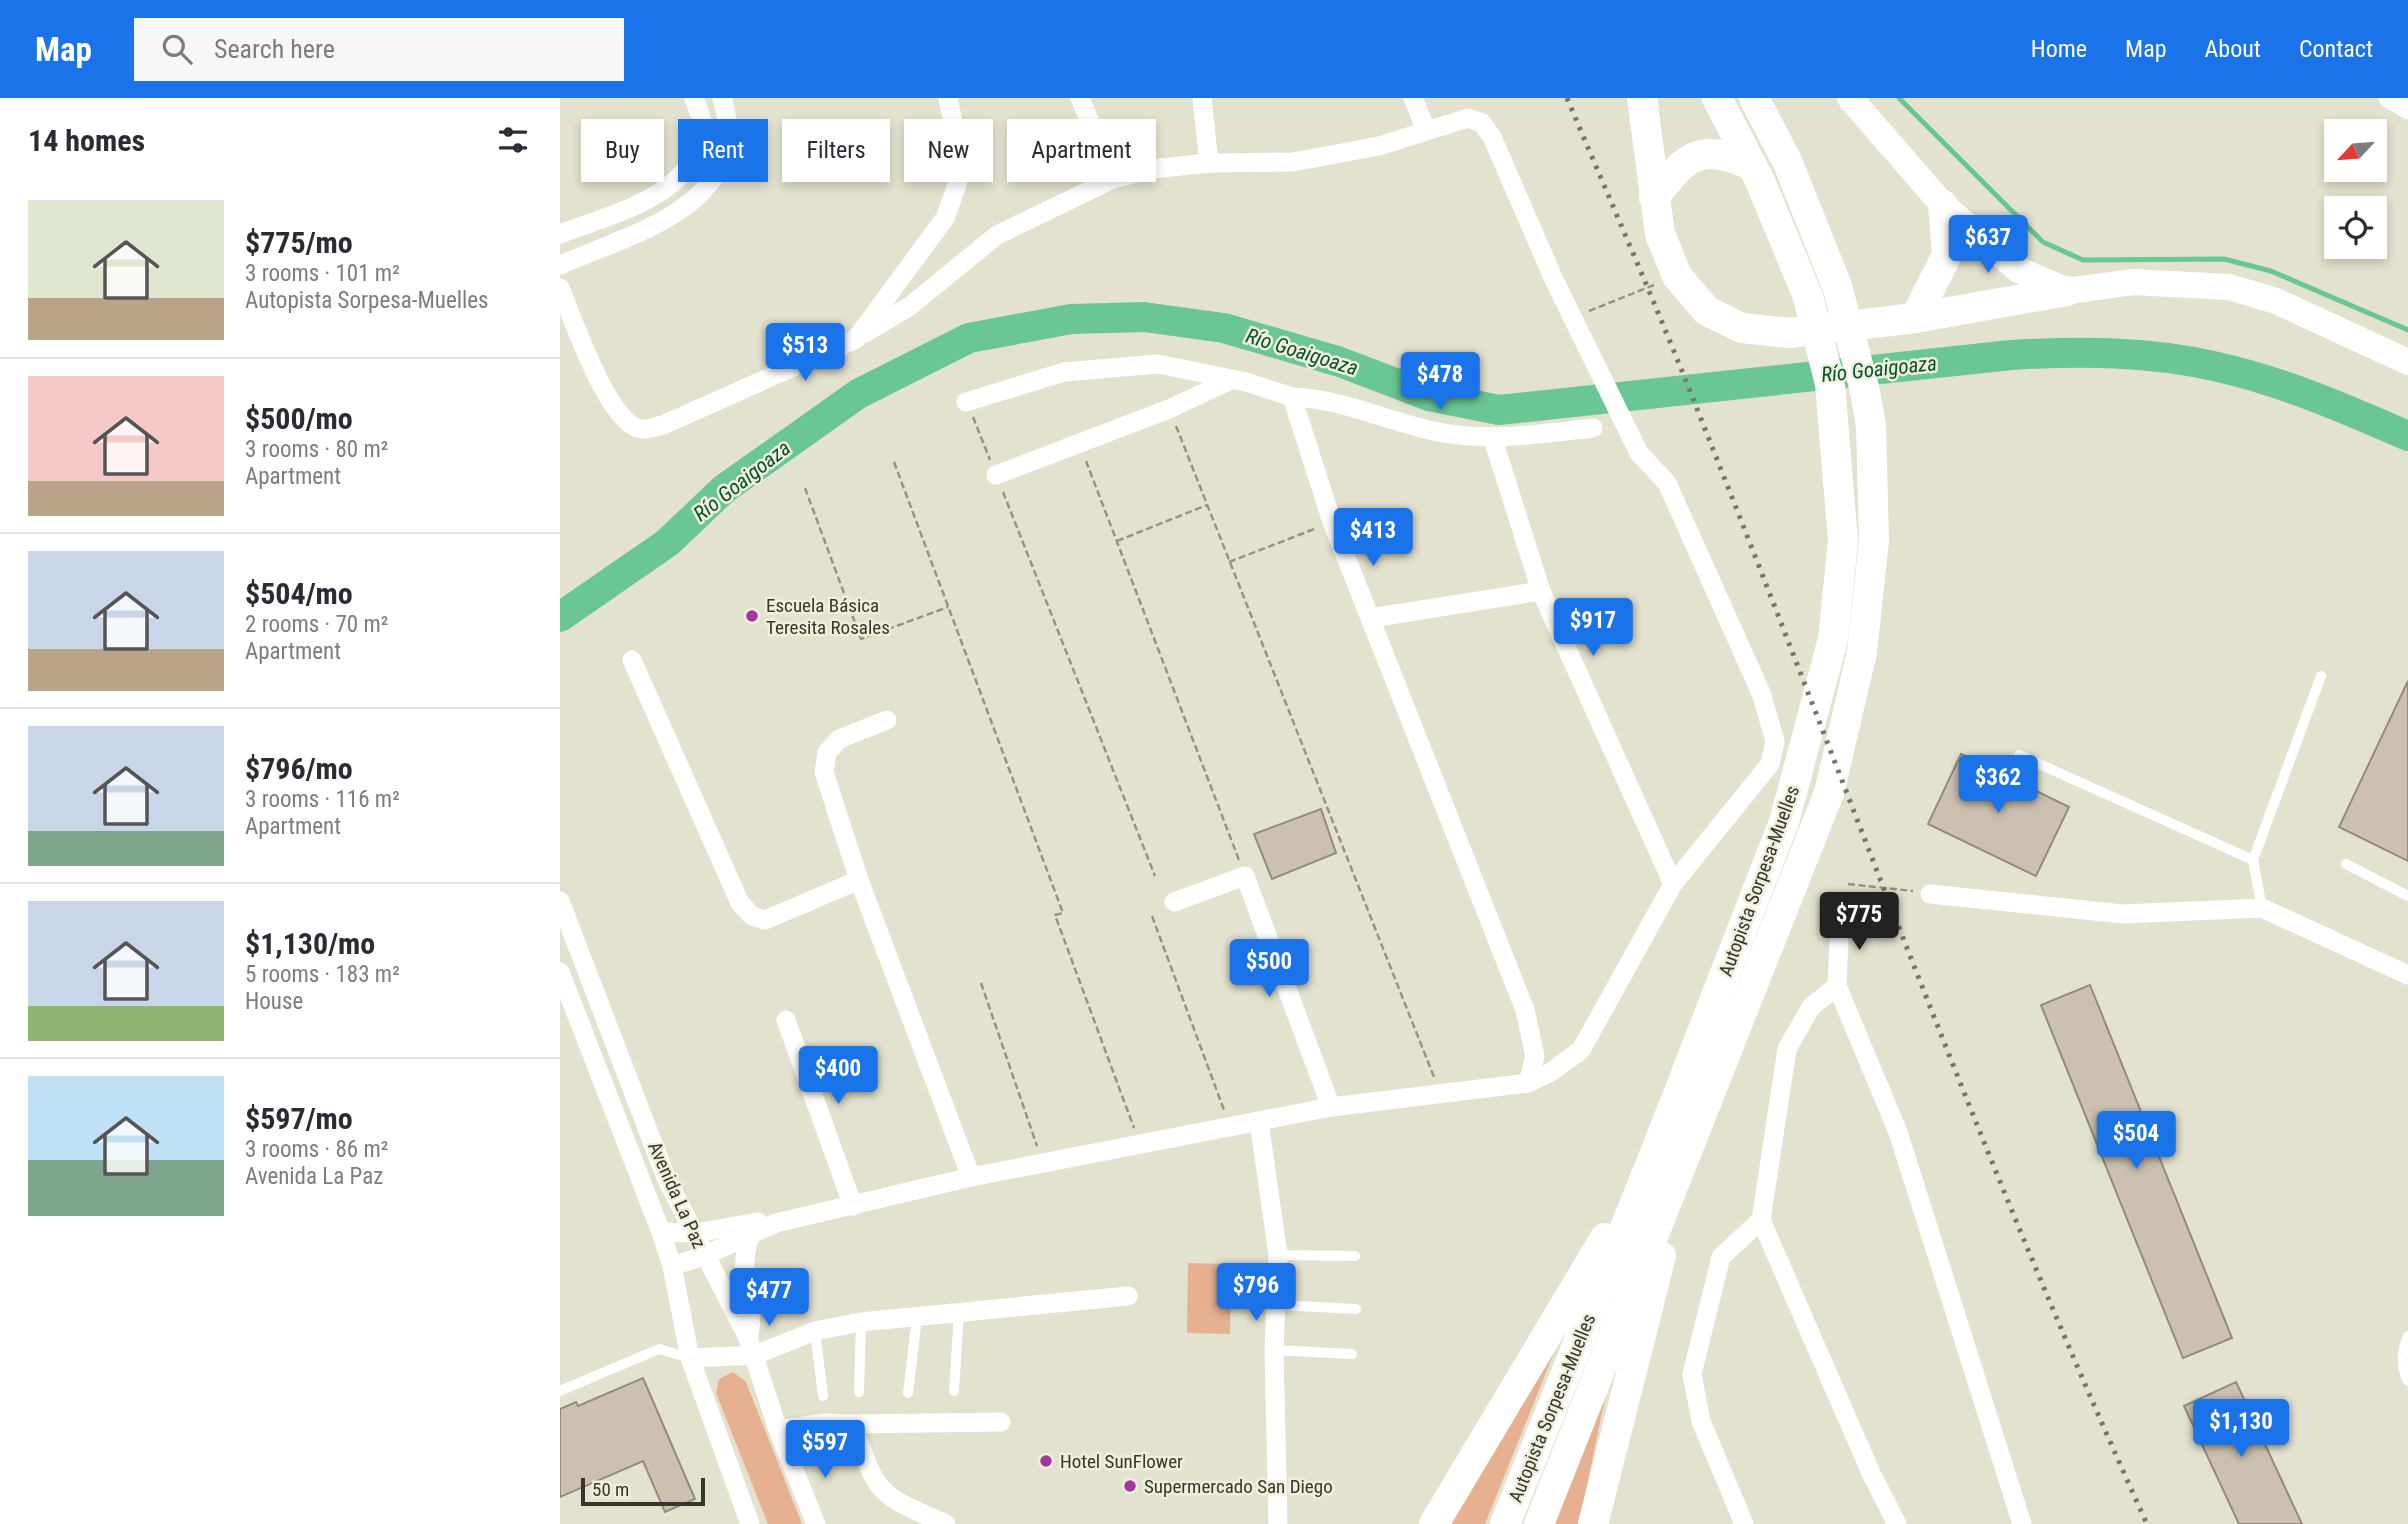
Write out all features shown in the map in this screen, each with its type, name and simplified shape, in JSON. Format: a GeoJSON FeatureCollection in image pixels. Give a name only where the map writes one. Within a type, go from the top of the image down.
{"type":"FeatureCollection","features":[{"type":"Feature","properties":{"kind":"main road"},"geometry":{"type":"LineString","coordinates":[[1642,98],[1660,234],[1677,276],[1707,311],[1742,328],[1788,333],[1915,318],[2133,282],[2229,287],[2276,301],[2408,362]]}},
{"type":"Feature","properties":{"kind":"main road","name":"Autopista Sorpesa-Muelles"},"geometry":{"type":"LineString","coordinates":[[1505,1524],[1655,1153],[1784,822],[1833,639],[1843,541],[1830,384],[1808,297],[1751,165],[1717,98]]}},
{"type":"Feature","properties":{"kind":"main road","name":"Autopista Sorpesa-Muelles"},"geometry":{"type":"LineString","coordinates":[[1539,1524],[1699,1114],[1829,793],[1862,652],[1874,541],[1871,425],[1864,387],[1837,286],[1788,163],[1754,98]]}},
{"type":"Feature","properties":{"kind":"main road"},"geometry":{"type":"LineString","coordinates":[[1850,98],[1943,205],[2017,269],[2067,291]]}},
{"type":"Feature","properties":{"kind":"main road"},"geometry":{"type":"LineString","coordinates":[[1654,198],[1677,167],[1695,155],[1712,152],[1751,165]]}},
{"type":"Feature","properties":{"kind":"main road"},"geometry":{"type":"LineString","coordinates":[[1915,318],[1947,255],[1943,205]]}},
{"type":"Feature","properties":{"kind":"main road"},"geometry":{"type":"LineString","coordinates":[[1593,1524],[1699,1114]]}},
{"type":"Feature","properties":{"kind":"main road"},"geometry":{"type":"LineString","coordinates":[[1434,1524],[1655,1153]]}},
{"type":"Feature","properties":{"kind":"street"},"geometry":{"type":"LineString","coordinates":[[560,234],[665,190],[691,165],[704,132],[694,98]]}},
{"type":"Feature","properties":{"kind":"street"},"geometry":{"type":"LineString","coordinates":[[560,265],[653,225],[693,204],[721,171],[727,135],[722,98]]}},
{"type":"Feature","properties":{"kind":"street"},"geometry":{"type":"LineString","coordinates":[[856,339],[945,218],[957,185],[959,152],[948,98]]}},
{"type":"Feature","properties":{"kind":"street"},"geometry":{"type":"LineString","coordinates":[[1080,98],[1089,119]]}},
{"type":"Feature","properties":{"kind":"street"},"geometry":{"type":"LineString","coordinates":[[1202,98],[1209,163]]}},
{"type":"Feature","properties":{"kind":"street"},"geometry":{"type":"LineString","coordinates":[[1413,98],[1426,130]]}},
{"type":"Feature","properties":{"kind":"street"},"geometry":{"type":"LineString","coordinates":[[2388,98],[2408,110]]}},
{"type":"Feature","properties":{"kind":"street"},"geometry":{"type":"LineString","coordinates":[[672,1266],[704,1256],[776,1223],[971,1177],[1331,1107],[1528,1083],[1551,1072],[1581,1050],[1673,884],[1770,764],[1775,741],[1761,693],[1667,484],[1639,453],[1592,352],[1555,282],[1492,137],[1482,123],[1468,118],[1379,146],[1293,162],[1209,163],[1156,169]]}},
{"type":"Feature","properties":{"kind":"street"},"geometry":{"type":"LineString","coordinates":[[560,288],[609,401],[625,421],[640,429],[663,425],[856,339],[909,306],[997,235],[1107,182]]}},
{"type":"Feature","properties":{"kind":"street"},"geometry":{"type":"LineString","coordinates":[[967,402],[1064,372],[1158,364],[1292,397],[1318,398],[1436,431],[1493,439],[1593,428]]}},
{"type":"Feature","properties":{"kind":"street"},"geometry":{"type":"LineString","coordinates":[[996,475],[1169,409],[1231,380]]}},
{"type":"Feature","properties":{"kind":"street"},"geometry":{"type":"LineString","coordinates":[[1292,397],[1332,522],[1525,1010],[1535,1056],[1528,1083]]}},
{"type":"Feature","properties":{"kind":"street"},"geometry":{"type":"LineString","coordinates":[[1493,439],[1541,592],[1673,884]]}},
{"type":"Feature","properties":{"kind":"street"},"geometry":{"type":"LineString","coordinates":[[1371,618],[1541,592]]}},
{"type":"Feature","properties":{"kind":"street"},"geometry":{"type":"LineString","coordinates":[[632,660],[740,904],[752,916],[765,920],[859,880]]}},
{"type":"Feature","properties":{"kind":"street"},"geometry":{"type":"LineString","coordinates":[[887,720],[839,739],[827,753],[824,772],[859,880],[971,1177]]}},
{"type":"Feature","properties":{"kind":"street"},"geometry":{"type":"LineString","coordinates":[[1174,902],[1245,876],[1331,1107]]}},
{"type":"Feature","properties":{"kind":"street"},"geometry":{"type":"LineString","coordinates":[[1930,894],[2123,914],[2262,908],[2408,975]]}},
{"type":"Feature","properties":{"kind":"street","name":"Avenida La Paz"},"geometry":{"type":"LineString","coordinates":[[560,901],[667,1180],[752,1347],[778,1430],[816,1524]]}},
{"type":"Feature","properties":{"kind":"street"},"geometry":{"type":"LineString","coordinates":[[1840,917],[1837,986],[1898,1132],[2022,1524]]}},
{"type":"Feature","properties":{"kind":"street","name":"Avenida La Paz"},"geometry":{"type":"LineString","coordinates":[[560,972],[661,1232],[672,1266],[690,1358],[751,1524]]}},
{"type":"Feature","properties":{"kind":"street"},"geometry":{"type":"LineString","coordinates":[[1837,986],[1811,1007],[1787,1049],[1761,1220],[1871,1473],[1897,1524]]}},
{"type":"Feature","properties":{"kind":"street"},"geometry":{"type":"LineString","coordinates":[[786,1020],[853,1206]]}},
{"type":"Feature","properties":{"kind":"street"},"geometry":{"type":"LineString","coordinates":[[1259,1121],[1278,1255],[1278,1306],[1274,1350],[1278,1524]]}},
{"type":"Feature","properties":{"kind":"street"},"geometry":{"type":"LineString","coordinates":[[1744,1524],[1701,1421],[1692,1374],[1721,1257],[1761,1220]]}},
{"type":"Feature","properties":{"kind":"street"},"geometry":{"type":"LineString","coordinates":[[661,1232],[695,1233],[761,1221],[776,1223]]}},
{"type":"Feature","properties":{"kind":"street"},"geometry":{"type":"LineString","coordinates":[[752,1232],[746,1245],[743,1275],[752,1316],[752,1347]]}},
{"type":"Feature","properties":{"kind":"street"},"geometry":{"type":"LineString","coordinates":[[690,1358],[861,1322],[1128,1296]]}},
{"type":"Feature","properties":{"kind":"street"},"geometry":{"type":"LineString","coordinates":[[778,1430],[824,1423],[1001,1422]]}},
{"type":"Feature","properties":{"kind":"street"},"geometry":{"type":"LineString","coordinates":[[852,1424],[870,1475],[881,1491],[895,1501],[946,1524]]}},
{"type":"Feature","properties":{"kind":"street"},"geometry":{"type":"LineString","coordinates":[[789,1457],[829,1524]]}},
{"type":"Feature","properties":{"kind":"lane"},"geometry":{"type":"LineString","coordinates":[[2262,908],[2253,859],[2321,676]]}},
{"type":"Feature","properties":{"kind":"lane"},"geometry":{"type":"LineString","coordinates":[[2019,755],[2253,859]]}},
{"type":"Feature","properties":{"kind":"lane"},"geometry":{"type":"LineString","coordinates":[[2346,864],[2408,896]]}},
{"type":"Feature","properties":{"kind":"lane"},"geometry":{"type":"LineString","coordinates":[[1278,1255],[1355,1256]]}},
{"type":"Feature","properties":{"kind":"lane"},"geometry":{"type":"LineString","coordinates":[[1278,1306],[1356,1309]]}},
{"type":"Feature","properties":{"kind":"lane"},"geometry":{"type":"LineString","coordinates":[[954,1391],[959,1312]]}},
{"type":"Feature","properties":{"kind":"lane"},"geometry":{"type":"LineString","coordinates":[[908,1393],[917,1318]]}},
{"type":"Feature","properties":{"kind":"lane"},"geometry":{"type":"LineString","coordinates":[[859,1392],[861,1322]]}},
{"type":"Feature","properties":{"kind":"lane"},"geometry":{"type":"LineString","coordinates":[[816,1331],[823,1396]]}},
{"type":"Feature","properties":{"kind":"lane"},"geometry":{"type":"LineString","coordinates":[[2408,1336],[2403,1349],[2402,1369],[2408,1381]]}},
{"type":"Feature","properties":{"kind":"lane"},"geometry":{"type":"LineString","coordinates":[[560,1391],[660,1349],[690,1358]]}},
{"type":"Feature","properties":{"kind":"lane"},"geometry":{"type":"LineString","coordinates":[[1274,1350],[1352,1354]]}},
{"type":"Feature","properties":{"kind":"path"},"geometry":{"type":"LineString","coordinates":[[1574,317],[1677,276]]}},
{"type":"Feature","properties":{"kind":"path"},"geometry":{"type":"LineString","coordinates":[[967,402],[1155,876]]}},
{"type":"Feature","properties":{"kind":"path"},"geometry":{"type":"LineString","coordinates":[[1169,409],[1440,1093]]}},
{"type":"Feature","properties":{"kind":"path"},"geometry":{"type":"LineString","coordinates":[[1079,444],[1245,876]]}},
{"type":"Feature","properties":{"kind":"path"},"geometry":{"type":"LineString","coordinates":[[894,462],[1063,913],[1055,915],[1138,1144]]}},
{"type":"Feature","properties":{"kind":"path"},"geometry":{"type":"LineString","coordinates":[[804,488],[861,639],[948,607]]}},
{"type":"Feature","properties":{"kind":"path"},"geometry":{"type":"LineString","coordinates":[[1117,541],[1207,505]]}},
{"type":"Feature","properties":{"kind":"path"},"geometry":{"type":"LineString","coordinates":[[1228,562],[1332,522]]}},
{"type":"Feature","properties":{"kind":"path"},"geometry":{"type":"LineString","coordinates":[[1848,884],[1881,885],[1930,894]]}},
{"type":"Feature","properties":{"kind":"path"},"geometry":{"type":"LineString","coordinates":[[1152,916],[1229,1126]]}},
{"type":"Feature","properties":{"kind":"path"},"geometry":{"type":"LineString","coordinates":[[981,983],[1042,1163]]}},
{"type":"Feature","properties":{"kind":"shaded area"},"geometry":{"type":"Polygon","coordinates":[[[1188,1263],[1231,1264],[1230,1334],[1187,1333],[1188,1263]]]}},
{"type":"Feature","properties":{"kind":"shaded area"},"geometry":{"type":"Polygon","coordinates":[[[1572,1308],[1485,1524],[1435,1524],[1572,1308]]]}},
{"type":"Feature","properties":{"kind":"shaded area"},"geometry":{"type":"Polygon","coordinates":[[[1620,1325],[1579,1524],[1547,1524],[1620,1325]]]}},
{"type":"Feature","properties":{"kind":"shaded area"},"geometry":{"type":"Polygon","coordinates":[[[733,1372],[746,1382],[802,1524],[768,1524],[716,1393],[719,1379],[733,1372]]]}},
{"type":"Feature","properties":{"kind":"building"},"geometry":{"type":"Polygon","coordinates":[[[2408,681],[2408,861],[2339,827],[2408,681]]]}},
{"type":"Feature","properties":{"kind":"building"},"geometry":{"type":"Polygon","coordinates":[[[1961,754],[2069,807],[2036,876],[1928,824],[1961,754]]]}},
{"type":"Feature","properties":{"kind":"building"},"geometry":{"type":"Polygon","coordinates":[[[1321,809],[1336,853],[1272,879],[1254,834],[1321,809]]]}},
{"type":"Feature","properties":{"kind":"building"},"geometry":{"type":"Polygon","coordinates":[[[2090,985],[2232,1338],[2183,1358],[2041,1005],[2090,985]]]}},
{"type":"Feature","properties":{"kind":"building"},"geometry":{"type":"Polygon","coordinates":[[[643,1378],[695,1499],[665,1512],[643,1461],[560,1497],[560,1409],[576,1402],[578,1406],[643,1378]]]}},
{"type":"Feature","properties":{"kind":"building"},"geometry":{"type":"Polygon","coordinates":[[[2236,1382],[2302,1524],[2239,1524],[2184,1406],[2236,1382]]]}},
{"type":"Feature","properties":{"kind":"waterway"},"geometry":{"type":"LineString","coordinates":[[1899,98],[2043,242],[2083,260],[2224,259],[2271,271],[2408,330]]}},
{"type":"Feature","properties":{"kind":"waterway","name":"Río Goaigoaza"},"geometry":{"type":"LineString","coordinates":[[560,617],[667,543],[724,489],[858,394],[969,338],[1071,319],[1144,317],[1224,328],[1340,362],[1429,396],[1499,410],[2011,355],[2141,355],[2193,362],[2267,380],[2408,436]]}},
{"type":"Feature","properties":{"kind":"railway"},"geometry":{"type":"LineString","coordinates":[[1567,98],[1685,379],[2028,1251],[2147,1524]]}},
{"type":"Feature","properties":{"kind":"place","name":"Escuela Básica Teresita Rosales"},"geometry":{"type":"Point","coordinates":[752,616]}},
{"type":"Feature","properties":{"kind":"place","name":"Hotel SunFlower"},"geometry":{"type":"Point","coordinates":[1046,1461]}},
{"type":"Feature","properties":{"kind":"place","name":"Supermercado San Diego"},"geometry":{"type":"Point","coordinates":[1130,1486]}}]}
